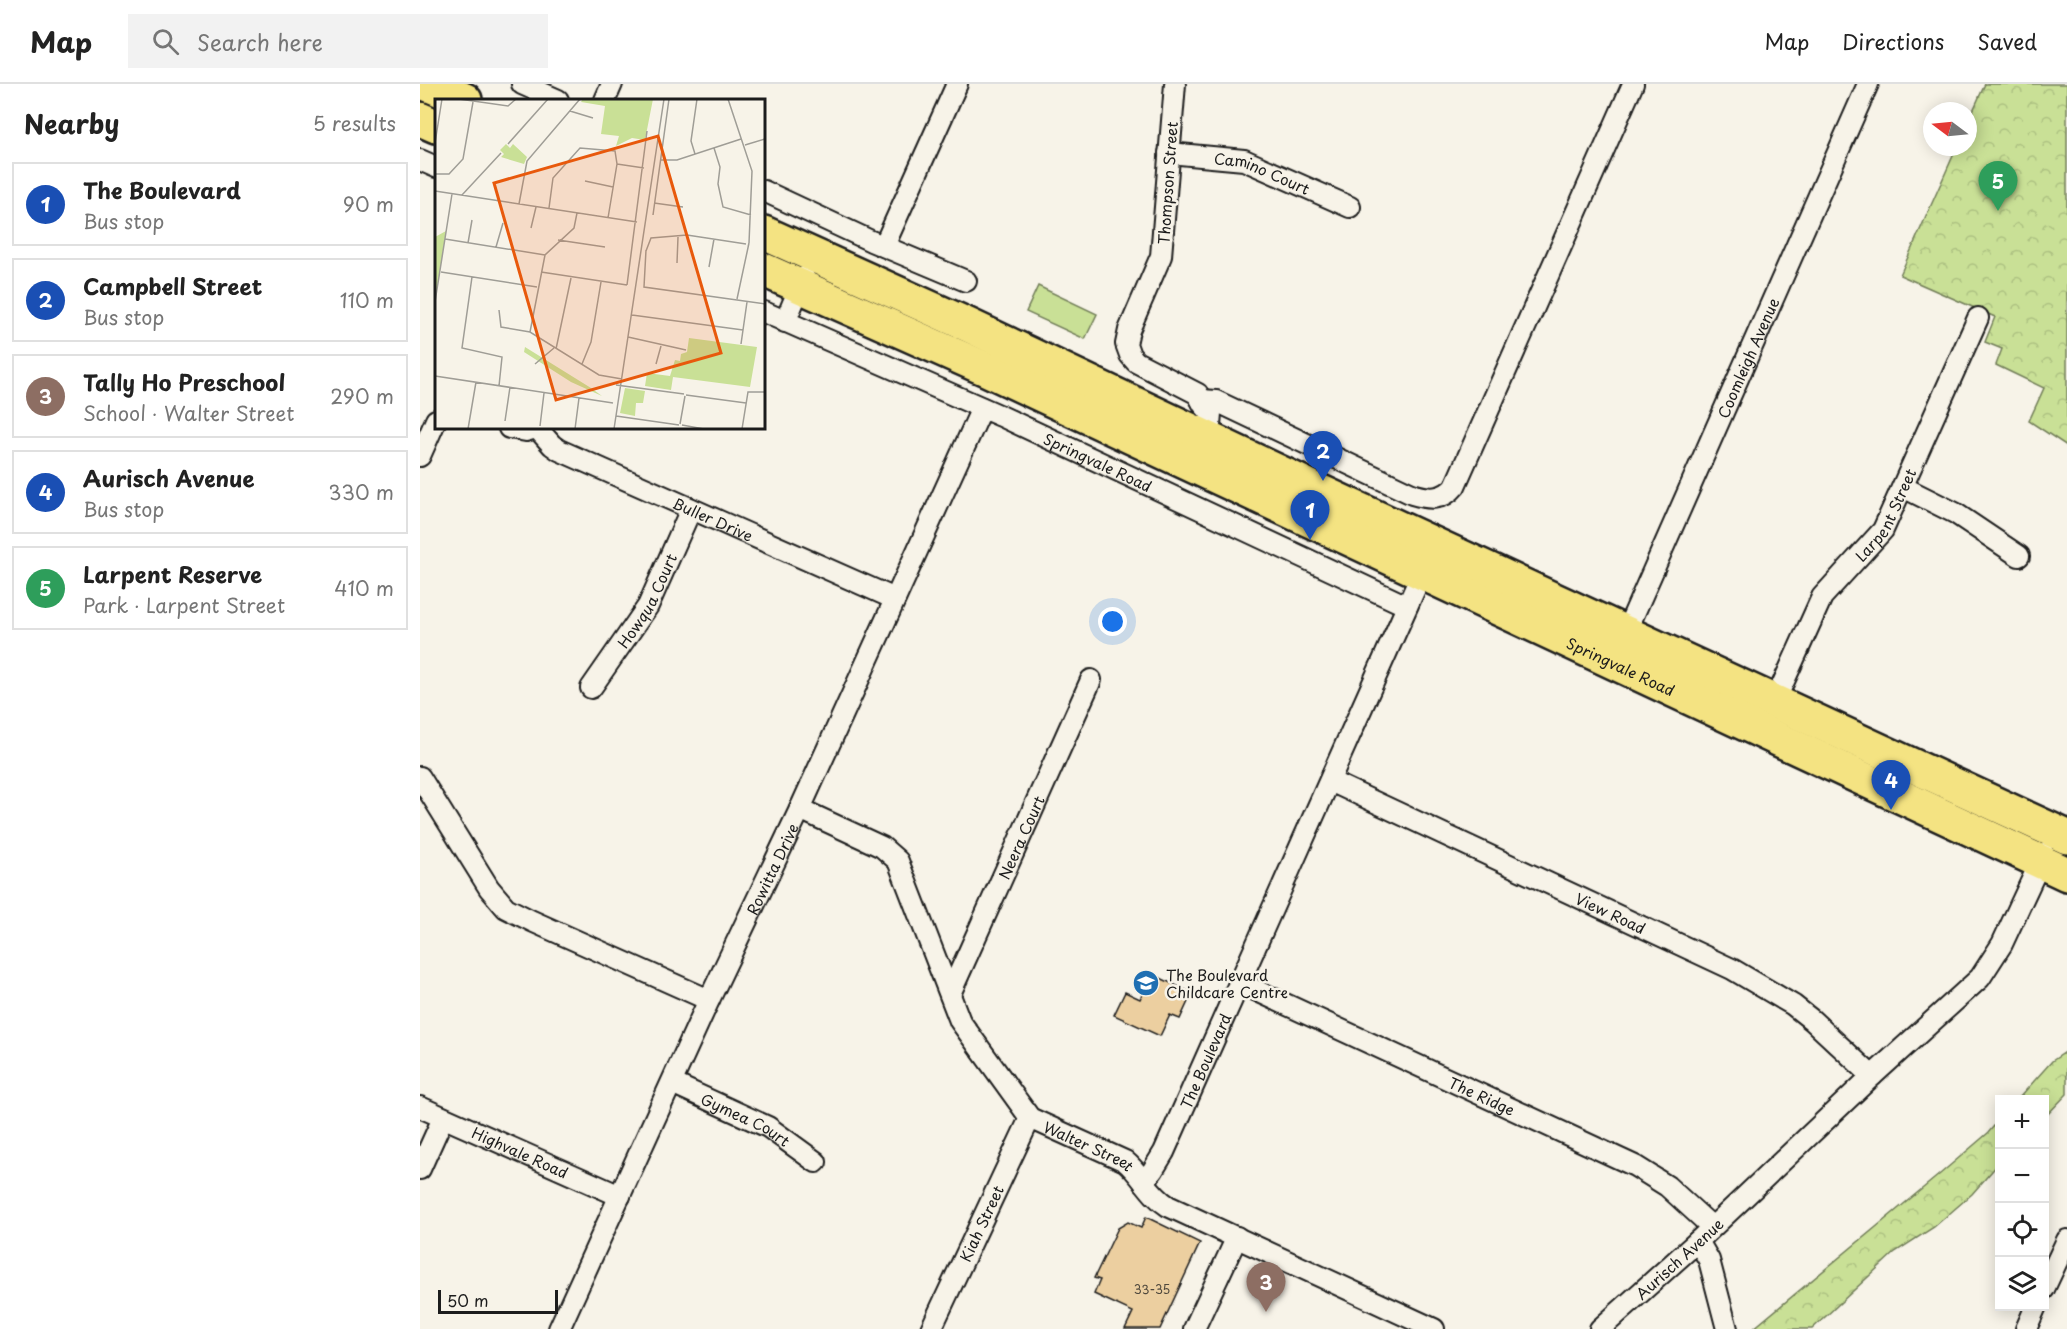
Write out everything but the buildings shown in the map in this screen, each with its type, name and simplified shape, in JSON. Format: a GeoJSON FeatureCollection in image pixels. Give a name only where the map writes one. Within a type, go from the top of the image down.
{"type":"FeatureCollection","features":[{"type":"Feature","properties":{"kind":"highway"},"geometry":{"type":"LineString","coordinates":[[427,84],[463,99]]}},
{"type":"Feature","properties":{"kind":"highway"},"geometry":{"type":"LineString","coordinates":[[420,119],[435,126]]}},
{"type":"Feature","properties":{"kind":"highway"},"geometry":{"type":"LineString","coordinates":[[765,233],[1200,417],[1626,632],[2061,834]]}},
{"type":"Feature","properties":{"kind":"highway","name":"Springvale Road"},"geometry":{"type":"LineString","coordinates":[[765,270],[958,356],[2054,868]]}},
{"type":"Feature","properties":{"kind":"street"},"geometry":{"type":"LineString","coordinates":[[472,99],[479,84]]}},
{"type":"Feature","properties":{"kind":"street"},"geometry":{"type":"LineString","coordinates":[[522,84],[556,99]]}},
{"type":"Feature","properties":{"kind":"street"},"geometry":{"type":"LineString","coordinates":[[605,99],[612,84]]}},
{"type":"Feature","properties":{"kind":"street"},"geometry":{"type":"LineString","coordinates":[[885,246],[957,84]]}},
{"type":"Feature","properties":{"kind":"street","name":"Thompson Street"},"geometry":{"type":"LineString","coordinates":[[1175,84],[1161,256],[1126,339],[1127,348],[1133,359],[1140,365],[1198,394],[1200,417]]}},
{"type":"Feature","properties":{"kind":"street"},"geometry":{"type":"LineString","coordinates":[[1174,457],[1200,417],[1216,401],[1412,494],[1434,498],[1444,495],[1455,486],[1633,84]]}},
{"type":"Feature","properties":{"kind":"street","name":"Coomleigh Avenue"},"geometry":{"type":"LineString","coordinates":[[1626,632],[1868,84]]}},
{"type":"Feature","properties":{"kind":"street","name":"Camino Court"},"geometry":{"type":"LineString","coordinates":[[1169,153],[1244,160],[1350,207]]}},
{"type":"Feature","properties":{"kind":"street"},"geometry":{"type":"LineString","coordinates":[[420,160],[435,167]]}},
{"type":"Feature","properties":{"kind":"street"},"geometry":{"type":"LineString","coordinates":[[765,191],[966,281]]}},
{"type":"Feature","properties":{"kind":"street"},"geometry":{"type":"LineString","coordinates":[[785,321],[813,255]]}},
{"type":"Feature","properties":{"kind":"street","name":"Springvale Road"},"geometry":{"type":"LineString","coordinates":[[765,312],[982,408],[1407,606]]}},
{"type":"Feature","properties":{"kind":"street","name":"Larpent Street"},"geometry":{"type":"LineString","coordinates":[[1775,701],[1820,601],[1883,530],[1978,318]]}},
{"type":"Feature","properties":{"kind":"street","name":"Rowitta Drive"},"geometry":{"type":"LineString","coordinates":[[559,1329],[709,1000],[800,809],[982,408]]}},
{"type":"Feature","properties":{"kind":"street"},"geometry":{"type":"LineString","coordinates":[[420,456],[435,422]]}},
{"type":"Feature","properties":{"kind":"street","name":"Buller Drive"},"geometry":{"type":"LineString","coordinates":[[537,429],[559,450],[895,599]]}},
{"type":"Feature","properties":{"kind":"street"},"geometry":{"type":"LineString","coordinates":[[1903,487],[1955,513],[2019,556]]}},
{"type":"Feature","properties":{"kind":"street","name":"Howqua Court"},"geometry":{"type":"LineString","coordinates":[[591,688],[648,606],[691,509]]}},
{"type":"Feature","properties":{"kind":"street","name":"The Boulevard"},"geometry":{"type":"LineString","coordinates":[[1144,1182],[1164,1152],[1422,573]]}},
{"type":"Feature","properties":{"kind":"street","name":"Neera Court"},"geometry":{"type":"LineString","coordinates":[[950,994],[1091,680]]}},
{"type":"Feature","properties":{"kind":"street"},"geometry":{"type":"LineString","coordinates":[[420,777],[489,888],[506,908],[709,1000]]}},
{"type":"Feature","properties":{"kind":"street","name":"View Road"},"geometry":{"type":"LineString","coordinates":[[1330,781],[1732,969],[1793,1005],[1872,1076]]}},
{"type":"Feature","properties":{"kind":"street","name":"Walter Street"},"geometry":{"type":"LineString","coordinates":[[800,809],[882,847],[898,861],[960,1021],[1030,1118],[1125,1161],[1135,1170],[1154,1196],[1168,1206],[1434,1329]]}},
{"type":"Feature","properties":{"kind":"street","name":"Aurisch Avenue"},"geometry":{"type":"LineString","coordinates":[[1600,1329],[1971,987],[1988,968],[2054,868],[2061,834]]}},
{"type":"Feature","properties":{"kind":"street","name":"The Ridge"},"geometry":{"type":"LineString","coordinates":[[1240,982],[1641,1169],[1667,1186],[1712,1227]]}},
{"type":"Feature","properties":{"kind":"street","name":"Gymea Court"},"geometry":{"type":"LineString","coordinates":[[672,1083],[768,1127],[816,1162]]}},
{"type":"Feature","properties":{"kind":"street","name":"Highvale Road"},"geometry":{"type":"LineString","coordinates":[[420,1107],[620,1196]]}},
{"type":"Feature","properties":{"kind":"street"},"geometry":{"type":"LineString","coordinates":[[420,1169],[443,1118]]}},
{"type":"Feature","properties":{"kind":"street","name":"Kiah Street"},"geometry":{"type":"LineString","coordinates":[[931,1329],[1030,1118]]}},
{"type":"Feature","properties":{"kind":"street"},"geometry":{"type":"LineString","coordinates":[[1194,1329],[1237,1237]]}},
{"type":"Feature","properties":{"kind":"street"},"geometry":{"type":"LineString","coordinates":[[2049,1278],[2067,1240]]}},
{"type":"Feature","properties":{"kind":"street"},"geometry":{"type":"LineString","coordinates":[[1698,1241],[1709,1260],[1727,1329]]}},
{"type":"Feature","properties":{"kind":"street"},"geometry":{"type":"LineString","coordinates":[[2026,1329],[2034,1311]]}},
{"type":"Feature","properties":{"kind":"green space"},"geometry":{"type":"Polygon","coordinates":[[[1985,84],[2067,84],[2067,446],[2029,421],[2044,388],[1996,365],[2002,349],[1985,342],[1995,317],[1900,275],[1953,156],[1977,156],[1977,102],[1985,84]]]}},
{"type":"Feature","properties":{"kind":"green space"},"geometry":{"type":"Polygon","coordinates":[[[1038,286],[1097,314],[1085,339],[1026,312],[1038,286]]]}},
{"type":"Feature","properties":{"kind":"green space"},"geometry":{"type":"Polygon","coordinates":[[[2067,1051],[2067,1094],[2049,1113],[2049,1095],[2022,1095],[2052,1061],[2067,1051]]]}},
{"type":"Feature","properties":{"kind":"green space"},"geometry":{"type":"Polygon","coordinates":[[[1995,1125],[1995,1168],[1972,1194],[1934,1227],[1895,1252],[1812,1329],[1753,1329],[1940,1174],[1995,1125]]]}},
{"type":"Feature","properties":{"kind":"place","name":"Larpent Reserve"},"geometry":{"type":"Point","coordinates":[1998,211]}},
{"type":"Feature","properties":{"kind":"place","name":"Campbell Street"},"geometry":{"type":"Point","coordinates":[1323,481]}},
{"type":"Feature","properties":{"kind":"place","name":"The Boulevard"},"geometry":{"type":"Point","coordinates":[1310,540]}},
{"type":"Feature","properties":{"kind":"place","name":"Aurisch Avenue"},"geometry":{"type":"Point","coordinates":[1891,810]}},
{"type":"Feature","properties":{"kind":"place","name":"The Boulevard Childcare Centre"},"geometry":{"type":"Point","coordinates":[1146,983]}},
{"type":"Feature","properties":{"kind":"place","name":"Tally Ho Preschool"},"geometry":{"type":"Point","coordinates":[1266,1312]}}]}
